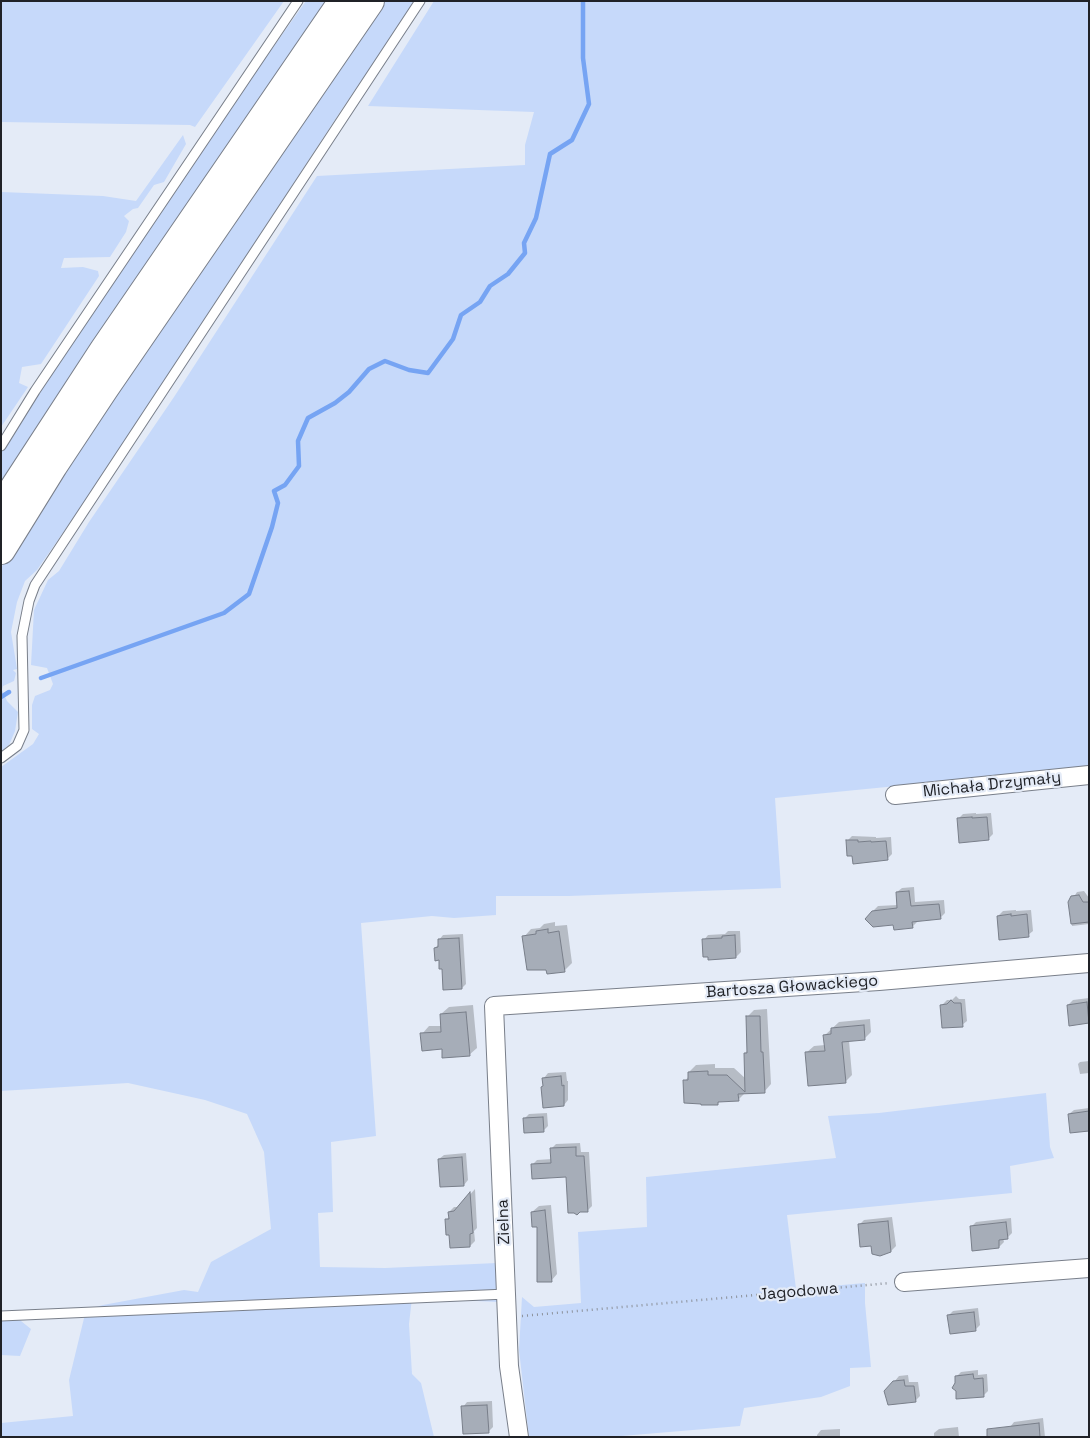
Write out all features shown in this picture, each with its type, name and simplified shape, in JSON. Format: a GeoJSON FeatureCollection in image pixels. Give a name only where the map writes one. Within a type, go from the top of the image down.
{"type":"FeatureCollection","features":[{"type":"Feature","properties":{"kind":"main road"},"geometry":{"type":"LineString","coordinates":[[1,508],[104,350],[343,1]]}},
{"type":"Feature","properties":{"kind":"main road"},"geometry":{"type":"LineString","coordinates":[[1,550],[104,389],[370,1]]}},
{"type":"Feature","properties":{"kind":"street","name":"Michała Drzymały"},"geometry":{"type":"LineString","coordinates":[[895,795],[1089,775]]}},
{"type":"Feature","properties":{"kind":"street","name":"Bartosza Głowackiego"},"geometry":{"type":"LineString","coordinates":[[494,1006],[879,982],[1089,963]]}},
{"type":"Feature","properties":{"kind":"street","name":"Zielna"},"geometry":{"type":"LineString","coordinates":[[494,1006],[509,1366],[519,1437]]}},
{"type":"Feature","properties":{"kind":"street"},"geometry":{"type":"LineString","coordinates":[[904,1282],[1089,1268]]}},
{"type":"Feature","properties":{"kind":"lane"},"geometry":{"type":"LineString","coordinates":[[1,446],[35,390],[298,1]]}},
{"type":"Feature","properties":{"kind":"lane"},"geometry":{"type":"LineString","coordinates":[[1,758],[17,746],[24,730],[22,636],[29,601],[35,585],[420,1]]}},
{"type":"Feature","properties":{"kind":"lane"},"geometry":{"type":"LineString","coordinates":[[1,1316],[506,1294]]}},
{"type":"Feature","properties":{"kind":"path","name":"Jagodowa"},"geometry":{"type":"LineString","coordinates":[[507,1317],[904,1282]]}},
{"type":"Feature","properties":{"kind":"shaded area"},"geometry":{"type":"Polygon","coordinates":[[[1,1],[284,1],[195,127],[190,125],[1,122],[1,1]]]}},
{"type":"Feature","properties":{"kind":"shaded area"},"geometry":{"type":"Polygon","coordinates":[[[306,1],[331,1],[1,491],[1,450],[259,67],[306,1]]]}},
{"type":"Feature","properties":{"kind":"shaded area"},"geometry":{"type":"Polygon","coordinates":[[[380,1],[416,1],[342,109],[110,465],[37,570],[25,581],[17,602],[11,632],[17,669],[13,670],[16,673],[14,681],[3,686],[2,690],[7,701],[18,712],[15,731],[9,745],[1,752],[1,568],[55,479],[380,1]]]}},
{"type":"Feature","properties":{"kind":"shaded area"},"geometry":{"type":"Polygon","coordinates":[[[434,1],[1089,1],[1089,767],[775,798],[781,888],[569,896],[496,896],[496,915],[454,918],[432,916],[361,923],[376,1136],[331,1142],[333,1212],[318,1213],[320,1267],[385,1268],[497,1263],[498,1302],[412,1298],[409,1324],[412,1374],[421,1383],[434,1437],[1,1437],[1,1423],[73,1416],[69,1380],[86,1310],[184,1290],[198,1292],[211,1262],[271,1229],[264,1152],[247,1114],[205,1100],[128,1083],[1,1091],[1,767],[33,744],[39,734],[32,729],[32,705],[35,696],[50,690],[53,684],[47,668],[31,665],[34,610],[48,580],[59,571],[89,522],[174,397],[317,176],[525,165],[525,145],[534,112],[368,106],[434,1]]]}},
{"type":"Feature","properties":{"kind":"shaded area"},"geometry":{"type":"Polygon","coordinates":[[[183,135],[186,144],[164,182],[154,185],[138,208],[133,209],[124,216],[129,221],[126,232],[110,257],[64,258],[61,268],[83,267],[98,271],[99,276],[41,364],[22,367],[19,383],[28,387],[1,427],[1,192],[103,196],[136,201],[183,135]]]}},
{"type":"Feature","properties":{"kind":"shaded area"},"geometry":{"type":"Polygon","coordinates":[[[1046,1093],[1050,1147],[1054,1158],[1010,1166],[1012,1193],[787,1215],[796,1289],[865,1283],[871,1367],[850,1368],[850,1386],[821,1397],[744,1408],[740,1426],[610,1437],[529,1437],[519,1350],[522,1297],[534,1307],[581,1303],[578,1232],[647,1227],[646,1177],[836,1158],[828,1116],[879,1113],[1046,1093]]]}},
{"type":"Feature","properties":{"kind":"shaded area"},"geometry":{"type":"Polygon","coordinates":[[[1,1317],[16,1317],[31,1329],[20,1356],[1,1355],[1,1317]]]}},
{"type":"Feature","properties":{"kind":"building"},"geometry":{"type":"Polygon","coordinates":[[[987,817],[989,840],[959,843],[957,818],[987,817]]]}},
{"type":"Feature","properties":{"kind":"building"},"geometry":{"type":"Polygon","coordinates":[[[846,840],[858,840],[858,842],[886,841],[888,860],[853,864],[852,856],[847,856],[846,840]]]}},
{"type":"Feature","properties":{"kind":"building"},"geometry":{"type":"Polygon","coordinates":[[[909,891],[911,906],[939,904],[941,919],[912,922],[913,928],[894,930],[893,925],[873,927],[865,919],[872,911],[897,908],[896,892],[909,891]]]}},
{"type":"Feature","properties":{"kind":"building"},"geometry":{"type":"Polygon","coordinates":[[[1079,895],[1083,902],[1089,902],[1089,922],[1071,924],[1068,902],[1071,896],[1079,895]]]}},
{"type":"Feature","properties":{"kind":"building"},"geometry":{"type":"Polygon","coordinates":[[[1011,914],[1011,916],[1027,914],[1029,937],[999,940],[997,916],[1011,914]]]}},
{"type":"Feature","properties":{"kind":"building"},"geometry":{"type":"Polygon","coordinates":[[[548,929],[548,933],[559,931],[565,972],[547,974],[546,970],[527,970],[522,936],[536,934],[536,931],[548,929]]]}},
{"type":"Feature","properties":{"kind":"building"},"geometry":{"type":"Polygon","coordinates":[[[735,935],[736,958],[708,960],[708,957],[703,957],[702,939],[735,935]]]}},
{"type":"Feature","properties":{"kind":"building"},"geometry":{"type":"Polygon","coordinates":[[[459,938],[462,989],[443,990],[442,969],[439,969],[439,960],[435,961],[434,948],[438,947],[438,939],[459,938]]]}},
{"type":"Feature","properties":{"kind":"building"},"geometry":{"type":"Polygon","coordinates":[[[951,1000],[954,1003],[961,1003],[963,1027],[942,1028],[940,1005],[947,1004],[951,1000]]]}},
{"type":"Feature","properties":{"kind":"building"},"geometry":{"type":"Polygon","coordinates":[[[1087,1002],[1089,1023],[1069,1026],[1067,1005],[1087,1002]]]}},
{"type":"Feature","properties":{"kind":"building"},"geometry":{"type":"Polygon","coordinates":[[[466,1012],[470,1056],[442,1058],[442,1049],[422,1051],[420,1033],[441,1032],[440,1014],[466,1012]]]}},
{"type":"Feature","properties":{"kind":"building"},"geometry":{"type":"Polygon","coordinates":[[[746,1016],[760,1016],[765,1093],[738,1094],[739,1101],[718,1102],[718,1105],[684,1103],[683,1080],[688,1080],[688,1072],[708,1071],[708,1075],[727,1075],[745,1092],[744,1053],[747,1053],[746,1016]]]}},
{"type":"Feature","properties":{"kind":"building"},"geometry":{"type":"Polygon","coordinates":[[[864,1025],[865,1040],[842,1042],[846,1083],[808,1086],[805,1052],[825,1051],[823,1035],[831,1034],[831,1028],[864,1025]]]}},
{"type":"Feature","properties":{"kind":"building"},"geometry":{"type":"Polygon","coordinates":[[[561,1076],[562,1086],[564,1085],[564,1106],[543,1108],[542,1078],[561,1076]]]}},
{"type":"Feature","properties":{"kind":"building"},"geometry":{"type":"Polygon","coordinates":[[[1089,1111],[1089,1131],[1070,1133],[1068,1114],[1089,1111]]]}},
{"type":"Feature","properties":{"kind":"building"},"geometry":{"type":"Polygon","coordinates":[[[543,1117],[544,1132],[524,1133],[523,1118],[543,1117]]]}},
{"type":"Feature","properties":{"kind":"building"},"geometry":{"type":"Polygon","coordinates":[[[576,1147],[576,1156],[584,1156],[588,1212],[580,1212],[577,1215],[568,1213],[566,1177],[532,1179],[531,1164],[551,1163],[550,1148],[576,1147]]]}},
{"type":"Feature","properties":{"kind":"building"},"geometry":{"type":"Polygon","coordinates":[[[462,1157],[464,1186],[440,1187],[438,1159],[462,1157]]]}},
{"type":"Feature","properties":{"kind":"building"},"geometry":{"type":"Polygon","coordinates":[[[470,1192],[473,1233],[470,1234],[470,1247],[450,1248],[449,1235],[446,1235],[445,1219],[449,1219],[448,1212],[454,1211],[470,1192]]]}},
{"type":"Feature","properties":{"kind":"building"},"geometry":{"type":"Polygon","coordinates":[[[545,1210],[552,1282],[537,1282],[537,1227],[532,1227],[531,1212],[545,1210]]]}},
{"type":"Feature","properties":{"kind":"building"},"geometry":{"type":"Polygon","coordinates":[[[888,1221],[891,1252],[880,1256],[872,1254],[871,1246],[860,1247],[858,1224],[888,1221]]]}},
{"type":"Feature","properties":{"kind":"building"},"geometry":{"type":"Polygon","coordinates":[[[1006,1222],[1008,1239],[999,1240],[999,1248],[972,1251],[970,1226],[1006,1222]]]}},
{"type":"Feature","properties":{"kind":"building"},"geometry":{"type":"Polygon","coordinates":[[[974,1312],[976,1331],[950,1334],[947,1315],[974,1312]]]}},
{"type":"Feature","properties":{"kind":"building"},"geometry":{"type":"Polygon","coordinates":[[[973,1374],[974,1379],[983,1378],[984,1397],[956,1399],[956,1391],[952,1388],[955,1383],[955,1376],[973,1374]]]}},
{"type":"Feature","properties":{"kind":"building"},"geometry":{"type":"Polygon","coordinates":[[[904,1380],[905,1386],[914,1386],[916,1402],[888,1405],[884,1391],[893,1381],[904,1380]]]}},
{"type":"Feature","properties":{"kind":"building"},"geometry":{"type":"Polygon","coordinates":[[[487,1405],[489,1433],[463,1434],[461,1406],[487,1405]]]}},
{"type":"Feature","properties":{"kind":"building"},"geometry":{"type":"Polygon","coordinates":[[[1039,1423],[1040,1437],[987,1437],[987,1429],[1039,1423]]]}},
{"type":"Feature","properties":{"kind":"waterway"},"geometry":{"type":"LineString","coordinates":[[41,678],[224,613],[249,594],[272,527],[278,503],[274,491],[285,485],[299,466],[298,441],[308,418],[335,403],[349,392],[369,369],[385,361],[409,370],[428,373],[453,339],[461,315],[480,302],[490,286],[508,274],[525,253],[524,243],[536,218],[550,154],[572,140],[589,104],[583,58],[583,1]]}},
{"type":"Feature","properties":{"kind":"waterway"},"geometry":{"type":"LineString","coordinates":[[1,697],[9,692]]}}]}
